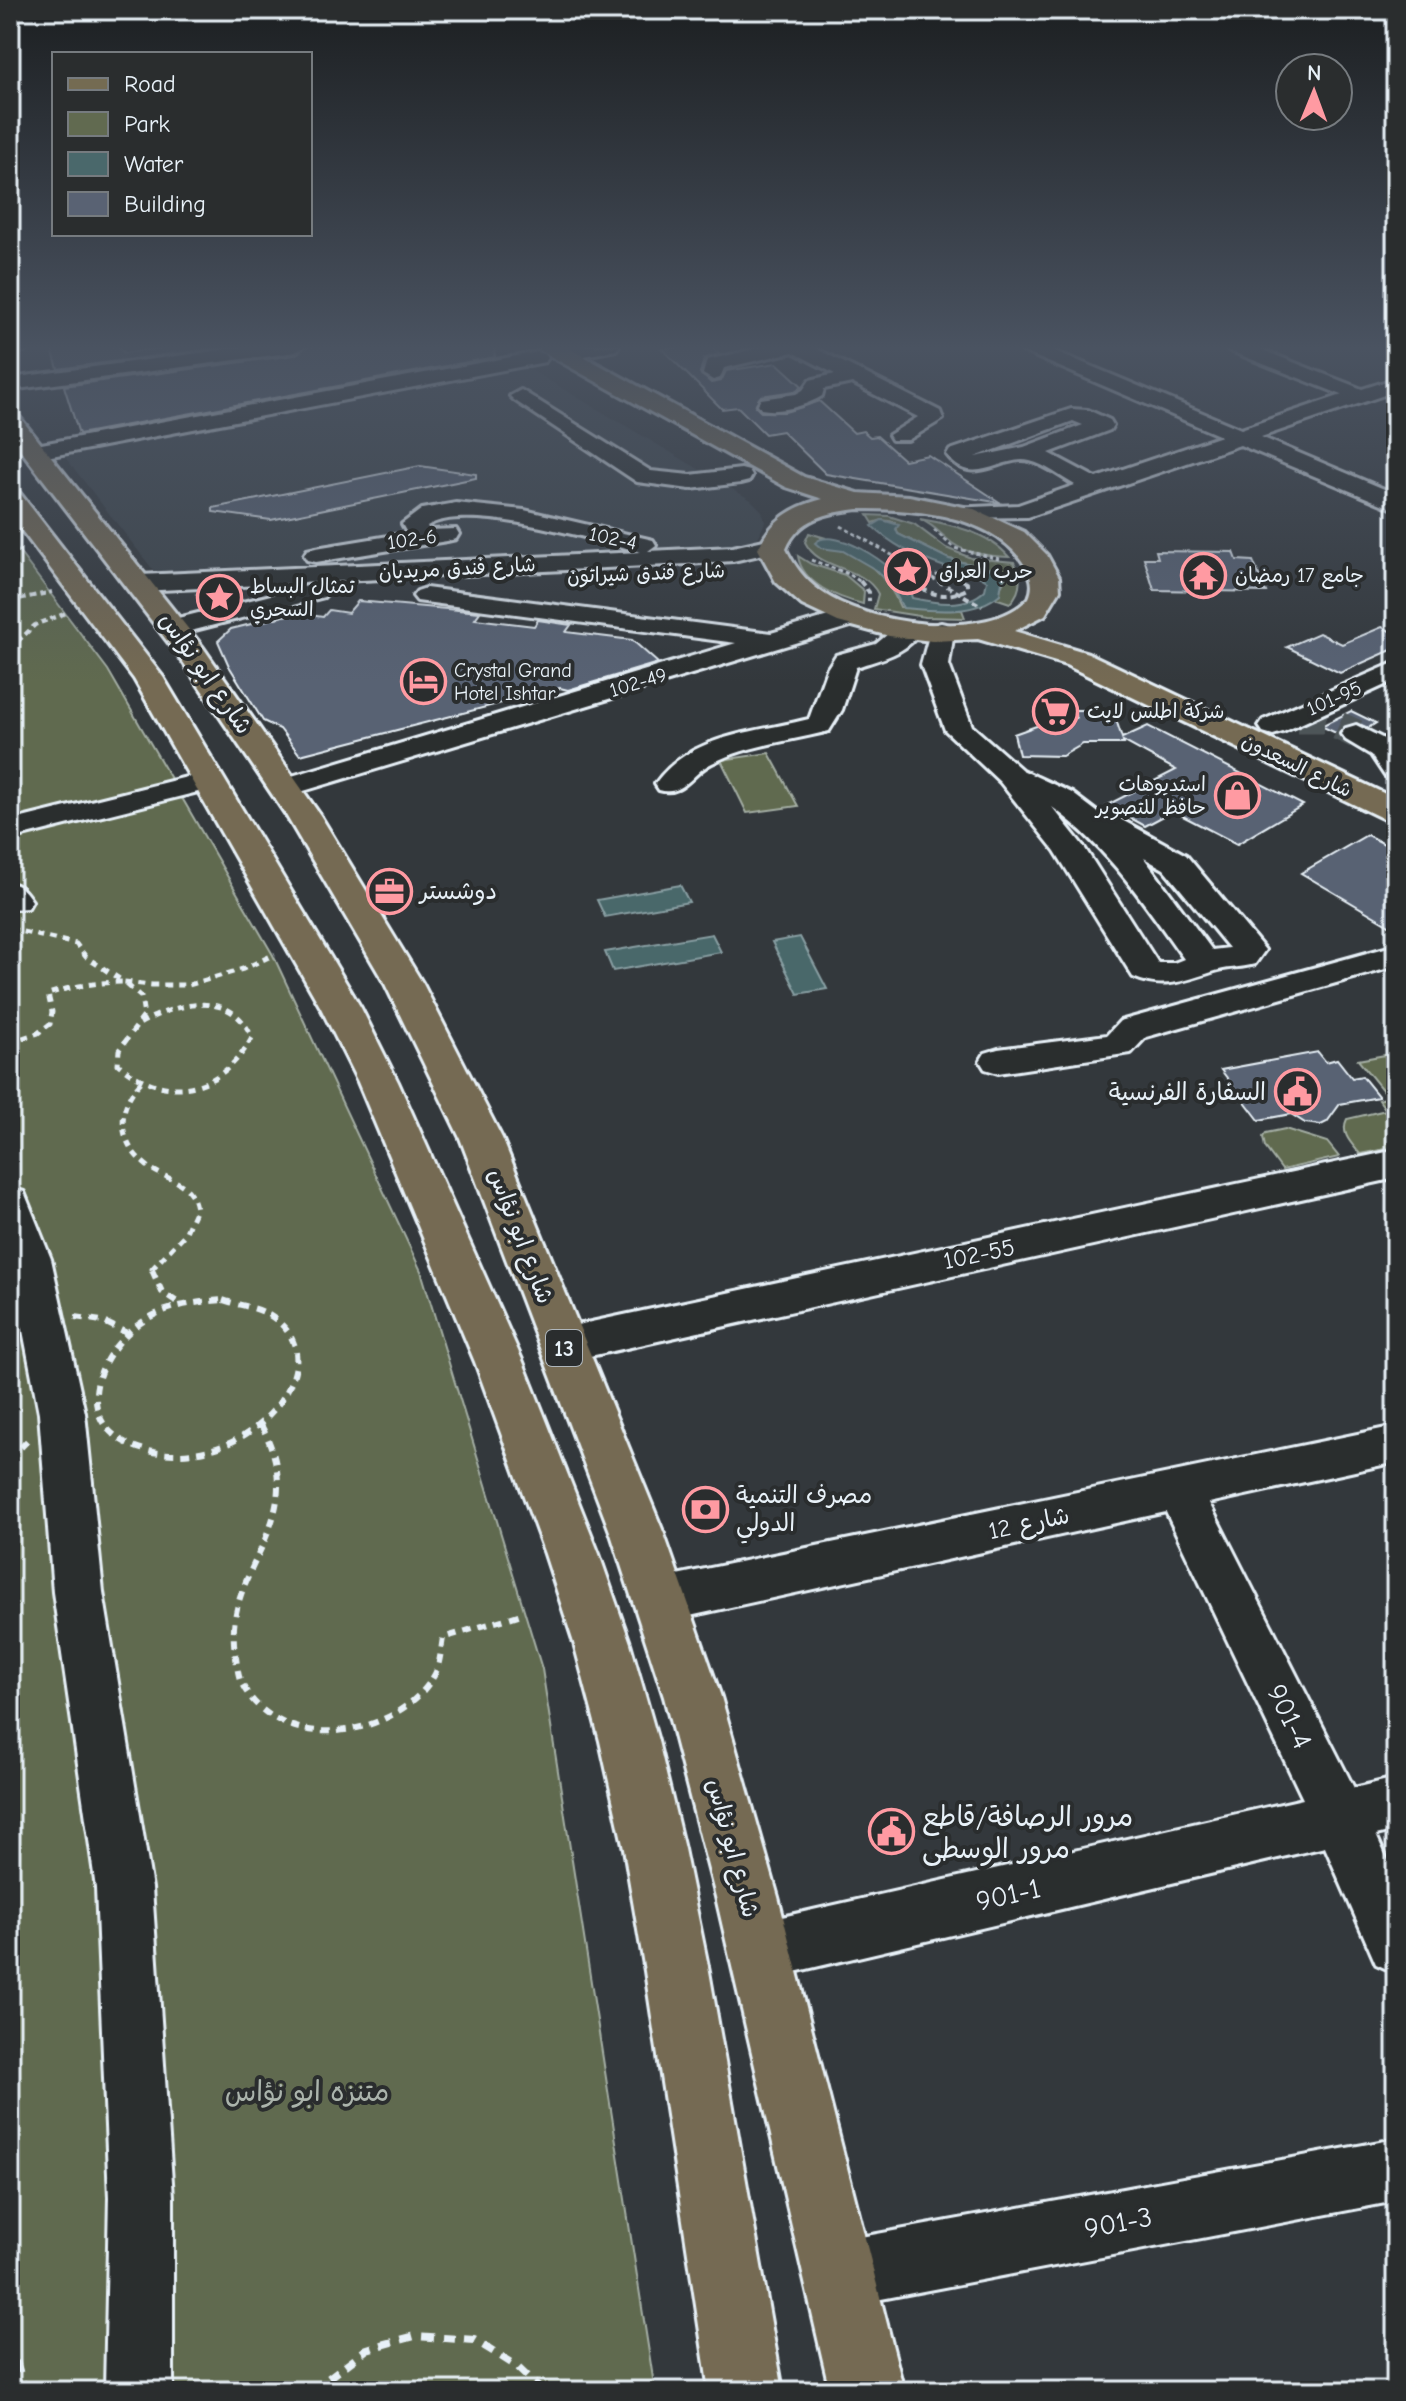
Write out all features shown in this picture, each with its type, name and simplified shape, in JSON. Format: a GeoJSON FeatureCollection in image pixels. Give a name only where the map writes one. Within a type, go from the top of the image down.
{"type":"FeatureCollection","features":[{"type":"Feature","properties":{"kind":"main road","name":"شارع ابو نؤاس"},"geometry":{"type":"LineString","coordinates":[[35,458],[181,636],[286,787],[391,962],[451,1073],[527,1244],[662,1600],[728,1822],[867,2391]]}},
{"type":"Feature","properties":{"kind":"main road"},"geometry":{"type":"LineString","coordinates":[[713,458],[777,500],[790,521]]}},
{"type":"Feature","properties":{"kind":"main road"},"geometry":{"type":"LineString","coordinates":[[750,458],[795,482],[858,501]]}},
{"type":"Feature","properties":{"kind":"main road","name":"شارع ابو نؤاس"},"geometry":{"type":"LineString","coordinates":[[10,497],[135,659],[360,1044],[499,1362],[577,1569],[629,1741],[654,1849],[677,1971],[746,2391]]}},
{"type":"Feature","properties":{"kind":"main road"},"geometry":{"type":"LineString","coordinates":[[1031,542],[959,513],[909,503],[858,501],[825,506],[790,521],[778,533],[773,545],[774,557],[795,565],[812,598],[923,631],[976,630],[1016,621],[1038,607],[1047,591]]}},
{"type":"Feature","properties":{"kind":"main road","name":"شارع السعدون"},"geometry":{"type":"LineString","coordinates":[[1031,542],[1042,567],[1047,591],[1071,623],[1108,649],[1396,784]]}},
{"type":"Feature","properties":{"kind":"main road","name":"شارع السعدون"},"geometry":{"type":"LineString","coordinates":[[976,630],[1077,659],[1396,812]]}},
{"type":"Feature","properties":{"kind":"main road"},"geometry":{"type":"LineString","coordinates":[[135,659],[181,636]]}},
{"type":"Feature","properties":{"kind":"street"},"geometry":{"type":"LineString","coordinates":[[616,458],[645,477],[690,482],[741,476]]}},
{"type":"Feature","properties":{"kind":"street"},"geometry":{"type":"LineString","coordinates":[[963,458],[970,463],[981,463],[1004,458]]}},
{"type":"Feature","properties":{"kind":"street"},"geometry":{"type":"LineString","coordinates":[[1038,458],[1093,486]]}},
{"type":"Feature","properties":{"kind":"street"},"geometry":{"type":"LineString","coordinates":[[959,513],[1020,512],[1176,458]]}},
{"type":"Feature","properties":{"kind":"street"},"geometry":{"type":"LineString","coordinates":[[1031,542],[1245,458]]}},
{"type":"Feature","properties":{"kind":"street"},"geometry":{"type":"LineString","coordinates":[[1289,458],[1396,503]]}},
{"type":"Feature","properties":{"kind":"street","name":"102-6"},"geometry":{"type":"LineString","coordinates":[[283,577],[314,556],[421,537],[549,523]]}},
{"type":"Feature","properties":{"kind":"street","name":"102-4"},"geometry":{"type":"LineString","coordinates":[[549,523],[687,557]]}},
{"type":"Feature","properties":{"kind":"street"},"geometry":{"type":"LineString","coordinates":[[617,568],[754,551],[773,545]]}},
{"type":"Feature","properties":{"kind":"street","name":"شارع فندق شيراتون"},"geometry":{"type":"LineString","coordinates":[[181,636],[337,580],[617,568],[748,570],[795,565]]}},
{"type":"Feature","properties":{"kind":"street"},"geometry":{"type":"LineString","coordinates":[[140,583],[283,577],[337,580]]}},
{"type":"Feature","properties":{"kind":"street"},"geometry":{"type":"LineString","coordinates":[[426,596],[776,641]]}},
{"type":"Feature","properties":{"kind":"street"},"geometry":{"type":"LineString","coordinates":[[611,618],[645,603],[736,614]]}},
{"type":"Feature","properties":{"kind":"street","name":"102-49"},"geometry":{"type":"LineString","coordinates":[[286,787],[776,641],[858,613]]}},
{"type":"Feature","properties":{"kind":"street"},"geometry":{"type":"LineString","coordinates":[[670,784],[678,770],[707,753],[819,725],[830,713],[838,671],[846,661],[876,656],[923,631],[931,671],[918,690],[932,721],[959,730],[1011,776],[1068,847],[1145,970],[1156,974],[1186,972],[1203,962],[1243,957],[1248,950],[1175,862],[1121,831],[1083,814],[1060,798],[1011,776]]}},
{"type":"Feature","properties":{"kind":"street","name":"101-95"},"geometry":{"type":"LineString","coordinates":[[1273,726],[1396,670]]}},
{"type":"Feature","properties":{"kind":"street"},"geometry":{"type":"LineString","coordinates":[[1273,726],[1321,713],[1368,739]]}},
{"type":"Feature","properties":{"kind":"street"},"geometry":{"type":"LineString","coordinates":[[10,830],[207,781]]}},
{"type":"Feature","properties":{"kind":"street"},"geometry":{"type":"LineString","coordinates":[[1083,814],[1122,854],[1203,962]]}},
{"type":"Feature","properties":{"kind":"street"},"geometry":{"type":"LineString","coordinates":[[998,1061],[1118,1045],[1133,1029],[1396,955]]}},
{"type":"Feature","properties":{"kind":"street","name":"102-55"},"geometry":{"type":"LineString","coordinates":[[563,1345],[1396,1164]]}},
{"type":"Feature","properties":{"kind":"street"},"geometry":{"type":"LineString","coordinates":[[10,1202],[30,1259],[62,1413],[78,1592],[124,1888],[141,2197],[139,2391]]}},
{"type":"Feature","properties":{"kind":"street","name":"شارع 12"},"geometry":{"type":"LineString","coordinates":[[662,1600],[1396,1444]]}},
{"type":"Feature","properties":{"kind":"street","name":"901-4"},"geometry":{"type":"LineString","coordinates":[[1179,1491],[1340,1817],[1396,1944]]}},
{"type":"Feature","properties":{"kind":"street","name":"901-1"},"geometry":{"type":"LineString","coordinates":[[760,1951],[1396,1804]]}},
{"type":"Feature","properties":{"kind":"street","name":"901-3"},"geometry":{"type":"LineString","coordinates":[[839,2274],[1396,2170]]}},
{"type":"Feature","properties":{"kind":"path"},"geometry":{"type":"LineString","coordinates":[[835,523],[968,598]]}},
{"type":"Feature","properties":{"kind":"path"},"geometry":{"type":"LineString","coordinates":[[931,528],[946,543],[965,552],[1031,542]]}},
{"type":"Feature","properties":{"kind":"path"},"geometry":{"type":"LineString","coordinates":[[795,565],[860,581],[871,597],[858,613]]}},
{"type":"Feature","properties":{"kind":"path"},"geometry":{"type":"LineString","coordinates":[[938,573],[961,578],[967,583],[967,589],[961,593],[935,595],[917,585],[919,579],[938,573]]}},
{"type":"Feature","properties":{"kind":"path"},"geometry":{"type":"LineString","coordinates":[[10,601],[64,590]]}},
{"type":"Feature","properties":{"kind":"path"},"geometry":{"type":"LineString","coordinates":[[10,655],[16,654],[15,644],[35,625],[78,609]]}},
{"type":"Feature","properties":{"kind":"path"},"geometry":{"type":"LineString","coordinates":[[12,908],[76,944],[86,957],[134,988],[145,1007],[139,1024],[119,1050],[118,1064],[129,1076],[168,1088],[212,1081],[232,1069],[245,1054],[252,1038],[245,1019],[235,1012],[210,1006],[184,1006],[163,1011],[139,1024]]}},
{"type":"Feature","properties":{"kind":"path"},"geometry":{"type":"LineString","coordinates":[[10,1042],[38,1033],[50,1024],[52,1012],[48,994],[84,983],[189,985],[243,969],[282,952]]}},
{"type":"Feature","properties":{"kind":"path"},"geometry":{"type":"LineString","coordinates":[[141,1082],[125,1098],[121,1127],[126,1140],[145,1164],[188,1188],[195,1200],[196,1212],[190,1226],[152,1269],[155,1283],[166,1297],[183,1305]]}},
{"type":"Feature","properties":{"kind":"path"},"geometry":{"type":"LineString","coordinates":[[223,1300],[267,1312],[283,1325],[294,1341],[298,1360],[295,1379],[286,1399],[261,1425],[223,1446],[196,1454],[169,1455],[143,1451],[122,1441],[106,1428],[96,1410],[94,1390],[99,1370],[110,1350],[127,1333],[148,1318],[183,1305],[223,1300]]}},
{"type":"Feature","properties":{"kind":"path"},"geometry":{"type":"LineString","coordinates":[[69,1317],[102,1321],[127,1333]]}},
{"type":"Feature","properties":{"kind":"path"},"geometry":{"type":"LineString","coordinates":[[261,1425],[271,1439],[279,1462],[279,1483],[272,1530],[244,1583],[235,1610],[233,1643],[241,1683],[259,1709],[314,1733],[344,1732],[379,1724],[416,1700],[436,1674],[444,1651],[443,1638],[525,1613]]}},
{"type":"Feature","properties":{"kind":"path"},"geometry":{"type":"LineString","coordinates":[[312,2391],[367,2349],[415,2336],[475,2340],[515,2365],[542,2391]]}},
{"type":"Feature","properties":{"kind":"path"},"geometry":{"type":"LineString","coordinates":[[10,2341],[25,2391]]}},
{"type":"Feature","properties":{"kind":"shaded area"},"geometry":{"type":"Polygon","coordinates":[[[66,458],[680,458],[751,500],[762,511],[765,522],[759,536],[750,545],[728,552],[168,575],[154,571],[66,458]]]}},
{"type":"Feature","properties":{"kind":"green space"},"geometry":{"type":"Polygon","coordinates":[[[868,515],[889,516],[914,524],[946,548],[971,558],[1014,562],[1019,578],[1017,594],[1010,603],[995,598],[1007,574],[1004,572],[949,559],[898,534],[895,522],[882,520],[873,523],[868,515]]]}},
{"type":"Feature","properties":{"kind":"green space"},"geometry":{"type":"Polygon","coordinates":[[[920,519],[980,535],[1009,557],[965,550],[920,519]]]}},
{"type":"Feature","properties":{"kind":"green space"},"geometry":{"type":"Polygon","coordinates":[[[809,533],[826,538],[821,538],[827,549],[851,554],[872,567],[889,586],[900,607],[962,610],[965,618],[925,617],[874,609],[878,594],[871,584],[820,559],[805,542],[809,533]]]}},
{"type":"Feature","properties":{"kind":"green space","name":"متنزه ابو نؤاس"},"geometry":{"type":"Polygon","coordinates":[[[10,540],[108,670],[273,955],[421,1271],[542,1669],[655,2391],[10,2391],[10,540]]]}},
{"type":"Feature","properties":{"kind":"green space"},"geometry":{"type":"Polygon","coordinates":[[[798,556],[811,564],[845,575],[864,591],[863,604],[833,594],[814,582],[801,566],[798,556]]]}},
{"type":"Feature","properties":{"kind":"green space"},"geometry":{"type":"Polygon","coordinates":[[[769,753],[798,806],[747,813],[721,760],[769,753]]]}},
{"type":"Feature","properties":{"kind":"green space"},"geometry":{"type":"Polygon","coordinates":[[[1396,1053],[1396,1147],[1360,1154],[1346,1133],[1347,1119],[1386,1110],[1379,1100],[1388,1097],[1358,1060],[1396,1053]]]}},
{"type":"Feature","properties":{"kind":"green space"},"geometry":{"type":"Polygon","coordinates":[[[1285,1129],[1327,1142],[1339,1157],[1282,1170],[1265,1147],[1263,1137],[1266,1133],[1285,1129]]]}},
{"type":"Feature","properties":{"kind":"water"},"geometry":{"type":"Polygon","coordinates":[[[882,520],[899,525],[896,529],[898,534],[949,559],[1004,572],[1007,576],[1002,581],[1000,594],[979,606],[966,609],[903,608],[893,589],[876,570],[843,551],[821,548],[815,543],[824,539],[838,540],[869,553],[898,576],[912,598],[940,603],[960,602],[985,590],[987,581],[982,578],[925,560],[888,540],[872,526],[882,520]]]}},
{"type":"Feature","properties":{"kind":"water"},"geometry":{"type":"Polygon","coordinates":[[[201,590],[233,590],[243,603],[212,610],[196,594],[201,590]]]}},
{"type":"Feature","properties":{"kind":"water"},"geometry":{"type":"Polygon","coordinates":[[[680,885],[689,902],[605,917],[597,900],[680,885]]]}},
{"type":"Feature","properties":{"kind":"water"},"geometry":{"type":"Polygon","coordinates":[[[712,934],[721,952],[613,971],[605,952],[712,934]]]}},
{"type":"Feature","properties":{"kind":"water"},"geometry":{"type":"Polygon","coordinates":[[[800,937],[827,989],[798,994],[772,942],[800,937]]]}},
{"type":"Feature","properties":{"kind":"building"},"geometry":{"type":"Polygon","coordinates":[[[810,458],[933,458],[1001,503],[826,474],[810,458]]]}},
{"type":"Feature","properties":{"kind":"building"},"geometry":{"type":"Polygon","coordinates":[[[420,466],[476,474],[476,478],[271,520],[213,512],[213,508],[420,466]]]}},
{"type":"Feature","properties":{"kind":"building","name":"جامع 17 رمضان"},"geometry":{"type":"Polygon","coordinates":[[[1156,551],[1234,552],[1237,560],[1253,561],[1266,592],[1154,590],[1144,558],[1158,558],[1156,551]]]}},
{"type":"Feature","properties":{"kind":"building","name":"Crystal Grand Hotel Ishtar"},"geometry":{"type":"Polygon","coordinates":[[[358,601],[480,612],[475,619],[534,626],[538,620],[571,625],[566,632],[632,640],[658,663],[568,690],[560,688],[300,755],[280,729],[263,721],[229,666],[218,641],[231,629],[296,613],[323,617],[329,610],[348,613],[358,601]]]}},
{"type":"Feature","properties":{"kind":"building"},"geometry":{"type":"Polygon","coordinates":[[[1382,627],[1396,634],[1396,648],[1340,673],[1287,647],[1319,633],[1342,644],[1382,627]]]}},
{"type":"Feature","properties":{"kind":"building"},"geometry":{"type":"Polygon","coordinates":[[[1073,710],[1113,710],[1122,738],[1148,726],[1303,805],[1237,844],[1173,811],[1145,826],[1107,805],[1176,770],[1123,741],[1124,744],[1083,744],[1062,756],[1019,755],[1014,734],[1045,723],[1043,718],[1076,718],[1073,710]]]}},
{"type":"Feature","properties":{"kind":"building"},"geometry":{"type":"Polygon","coordinates":[[[1351,711],[1376,723],[1368,728],[1355,722],[1344,726],[1338,734],[1321,726],[1351,711]]]}},
{"type":"Feature","properties":{"kind":"building"},"geometry":{"type":"Polygon","coordinates":[[[1367,835],[1396,850],[1396,929],[1301,873],[1367,835]]]}},
{"type":"Feature","properties":{"kind":"building"},"geometry":{"type":"Polygon","coordinates":[[[1318,1052],[1326,1062],[1337,1059],[1352,1078],[1362,1076],[1379,1097],[1340,1104],[1327,1122],[1321,1125],[1305,1123],[1291,1114],[1259,1120],[1221,1070],[1318,1052]]]}},
{"type":"Feature","properties":{"kind":"tunnel"},"geometry":{"type":"LineString","coordinates":[[1297,719],[1324,719],[1356,734]]}},
{"type":"Feature","properties":{"kind":"place","name":"حرب العراق"},"geometry":{"type":"Point","coordinates":[908,571]}},
{"type":"Feature","properties":{"kind":"place","name":"جامع 17 رمضان"},"geometry":{"type":"Point","coordinates":[1204,575]}},
{"type":"Feature","properties":{"kind":"place","name":"تمثال البساط السحري"},"geometry":{"type":"Point","coordinates":[219,598]}},
{"type":"Feature","properties":{"kind":"place","name":"Crystal Grand Hotel Ishtar"},"geometry":{"type":"Point","coordinates":[423,681]}},
{"type":"Feature","properties":{"kind":"place","name":"شركة اطلس لايت"},"geometry":{"type":"Point","coordinates":[1056,711]}},
{"type":"Feature","properties":{"kind":"place","name":"استديوهات حافظ للتصوير"},"geometry":{"type":"Point","coordinates":[1237,795]}},
{"type":"Feature","properties":{"kind":"place","name":"دوشستر"},"geometry":{"type":"Point","coordinates":[389,891]}},
{"type":"Feature","properties":{"kind":"place","name":"السفارة الفرنسية"},"geometry":{"type":"Point","coordinates":[1297,1092]}},
{"type":"Feature","properties":{"kind":"place","name":"مصرف التنمية الدولي"},"geometry":{"type":"Point","coordinates":[705,1509]}},
{"type":"Feature","properties":{"kind":"place","name":"مرور الرصافة/قاطع مرور الوسطى"},"geometry":{"type":"Point","coordinates":[891,1832]}}]}
